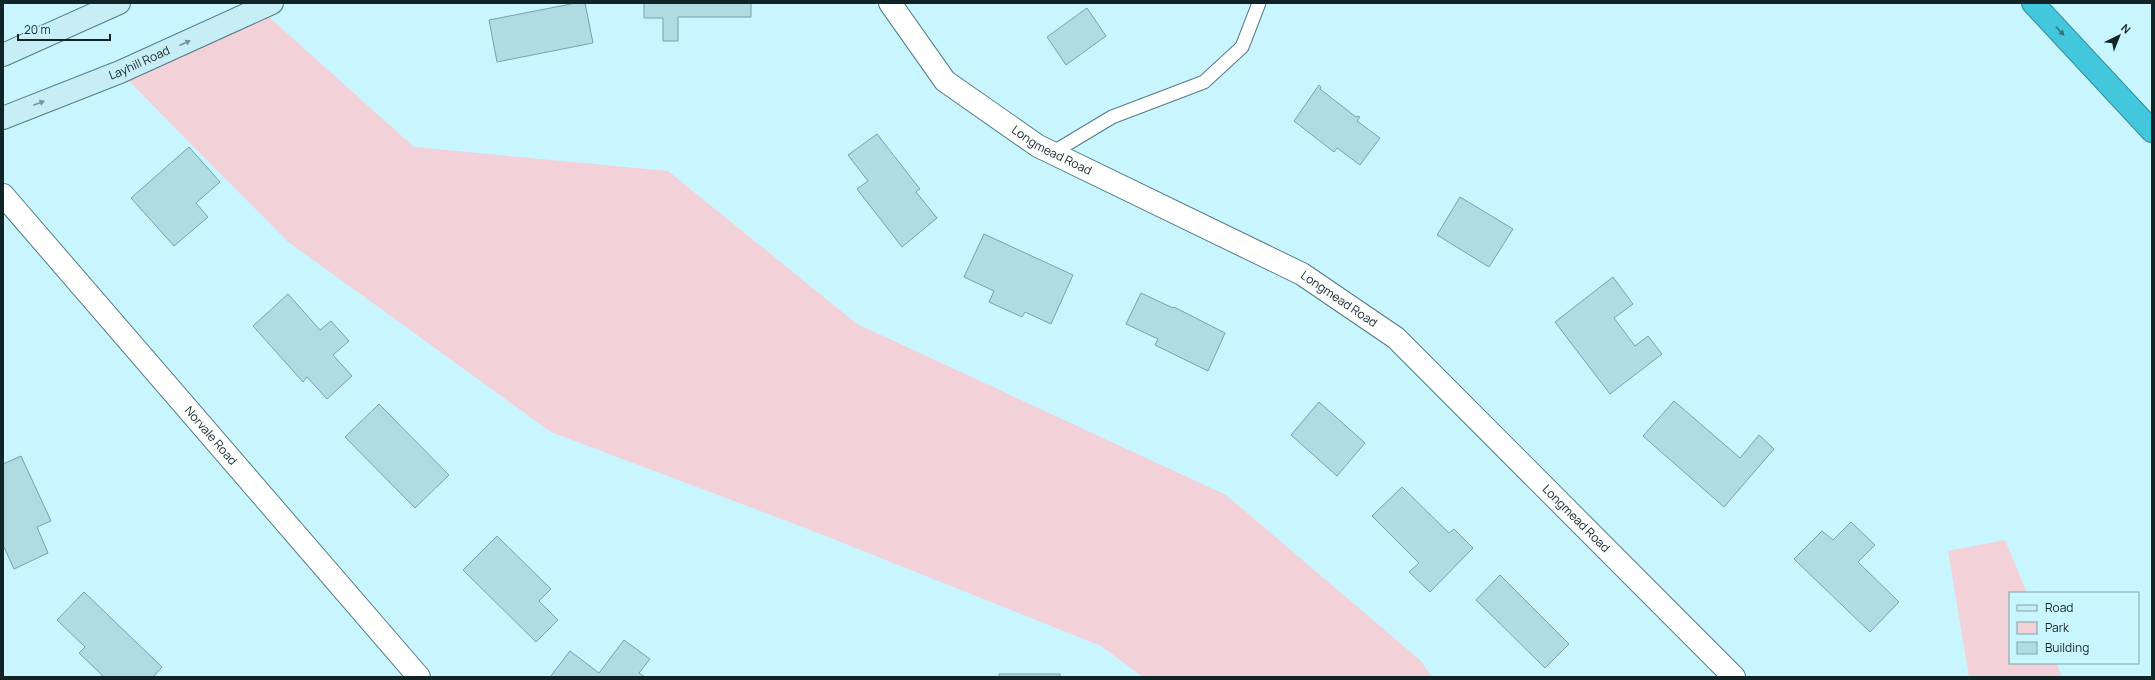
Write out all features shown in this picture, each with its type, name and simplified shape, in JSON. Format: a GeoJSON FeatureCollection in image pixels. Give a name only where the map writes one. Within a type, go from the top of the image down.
{"type":"FeatureCollection","features":[{"type":"Feature","properties":{"kind":"highway"},"geometry":{"type":"LineString","coordinates":[[2033,3],[2152,131]]}},
{"type":"Feature","properties":{"kind":"main road"},"geometry":{"type":"LineString","coordinates":[[3,55],[119,3]]}},
{"type":"Feature","properties":{"kind":"main road","name":"Layhill Road"},"geometry":{"type":"LineString","coordinates":[[3,118],[120,72],[272,3]]}},
{"type":"Feature","properties":{"kind":"street","name":"Longmead Road"},"geometry":{"type":"LineString","coordinates":[[890,3],[945,81],[1038,146],[1302,274],[1396,338],[1734,677]]}},
{"type":"Feature","properties":{"kind":"street","name":"Norvale Road"},"geometry":{"type":"LineString","coordinates":[[3,195],[419,677]]}},
{"type":"Feature","properties":{"kind":"lane"},"geometry":{"type":"LineString","coordinates":[[1052,153],[1112,117],[1204,82],[1242,47],[1259,3]]}},
{"type":"Feature","properties":{"kind":"green space"},"geometry":{"type":"Polygon","coordinates":[[[260,9],[414,147],[668,171],[857,324],[1226,495],[1420,660],[1432,677],[1143,677],[1101,646],[808,529],[551,432],[287,241],[120,72],[260,9]]]}},
{"type":"Feature","properties":{"kind":"green space"},"geometry":{"type":"Polygon","coordinates":[[[2005,540],[2027,592],[2009,592],[2009,664],[2056,664],[2062,677],[1969,677],[1948,551],[2005,540]]]}},
{"type":"Feature","properties":{"kind":"building"},"geometry":{"type":"Polygon","coordinates":[[[576,3],[585,3],[593,43],[497,62],[489,20],[576,3]]]}},
{"type":"Feature","properties":{"kind":"building"},"geometry":{"type":"Polygon","coordinates":[[[644,3],[751,3],[751,17],[678,17],[678,41],[663,41],[663,18],[644,18],[644,3]]]}},
{"type":"Feature","properties":{"kind":"building"},"geometry":{"type":"Polygon","coordinates":[[[1087,8],[1106,36],[1066,65],[1047,37],[1087,8]]]}},
{"type":"Feature","properties":{"kind":"building"},"geometry":{"type":"Polygon","coordinates":[[[1319,85],[1321,87],[1320,89],[1356,117],[1360,117],[1357,121],[1380,138],[1360,165],[1337,148],[1334,152],[1294,121],[1319,85]]]}},
{"type":"Feature","properties":{"kind":"building"},"geometry":{"type":"Polygon","coordinates":[[[877,134],[920,189],[916,192],[937,218],[902,247],[857,189],[868,181],[848,155],[877,134]]]}},
{"type":"Feature","properties":{"kind":"building"},"geometry":{"type":"Polygon","coordinates":[[[189,147],[220,182],[196,203],[208,217],[174,246],[131,198],[189,147]]]}},
{"type":"Feature","properties":{"kind":"building"},"geometry":{"type":"Polygon","coordinates":[[[1460,197],[1513,229],[1489,267],[1437,235],[1460,197]]]}},
{"type":"Feature","properties":{"kind":"building"},"geometry":{"type":"Polygon","coordinates":[[[984,234],[1073,275],[1051,324],[1025,312],[1022,317],[989,302],[994,291],[964,277],[984,234]]]}},
{"type":"Feature","properties":{"kind":"building"},"geometry":{"type":"Polygon","coordinates":[[[1613,277],[1633,304],[1614,318],[1635,346],[1648,336],[1662,354],[1610,394],[1555,322],[1613,277]]]}},
{"type":"Feature","properties":{"kind":"building"},"geometry":{"type":"Polygon","coordinates":[[[1141,293],[1173,308],[1174,307],[1225,333],[1208,371],[1155,345],[1158,339],[1126,324],[1141,293]]]}},
{"type":"Feature","properties":{"kind":"building"},"geometry":{"type":"Polygon","coordinates":[[[288,294],[320,330],[331,321],[349,341],[333,355],[352,376],[327,399],[307,377],[303,382],[253,326],[288,294]]]}},
{"type":"Feature","properties":{"kind":"building"},"geometry":{"type":"Polygon","coordinates":[[[1674,401],[1740,458],[1759,435],[1774,449],[1724,507],[1643,436],[1674,401]]]}},
{"type":"Feature","properties":{"kind":"building"},"geometry":{"type":"Polygon","coordinates":[[[1319,402],[1365,443],[1337,476],[1291,435],[1319,402]]]}},
{"type":"Feature","properties":{"kind":"building"},"geometry":{"type":"Polygon","coordinates":[[[379,404],[449,475],[415,508],[345,437],[379,404]]]}},
{"type":"Feature","properties":{"kind":"building"},"geometry":{"type":"Polygon","coordinates":[[[21,456],[51,521],[37,527],[48,553],[14,569],[3,545],[3,464],[21,456]]]}},
{"type":"Feature","properties":{"kind":"building"},"geometry":{"type":"Polygon","coordinates":[[[1402,487],[1449,533],[1454,529],[1473,548],[1430,592],[1409,572],[1419,563],[1372,516],[1402,487]]]}},
{"type":"Feature","properties":{"kind":"building"},"geometry":{"type":"Polygon","coordinates":[[[1851,522],[1875,545],[1858,562],[1899,602],[1870,632],[1794,559],[1822,531],[1833,540],[1851,522]]]}},
{"type":"Feature","properties":{"kind":"building"},"geometry":{"type":"Polygon","coordinates":[[[497,536],[551,589],[539,601],[558,620],[536,642],[463,570],[497,536]]]}},
{"type":"Feature","properties":{"kind":"building"},"geometry":{"type":"Polygon","coordinates":[[[1500,575],[1569,644],[1545,668],[1476,600],[1500,575]]]}},
{"type":"Feature","properties":{"kind":"building"},"geometry":{"type":"Polygon","coordinates":[[[84,592],[162,667],[153,677],[104,677],[79,653],[85,647],[57,620],[84,592]]]}},
{"type":"Feature","properties":{"kind":"building"},"geometry":{"type":"Polygon","coordinates":[[[624,640],[650,659],[639,673],[645,677],[550,677],[570,651],[599,673],[624,640]]]}},
{"type":"Feature","properties":{"kind":"building"},"geometry":{"type":"Polygon","coordinates":[[[999,674],[1060,674],[1060,677],[999,677],[999,674]]]}}]}
